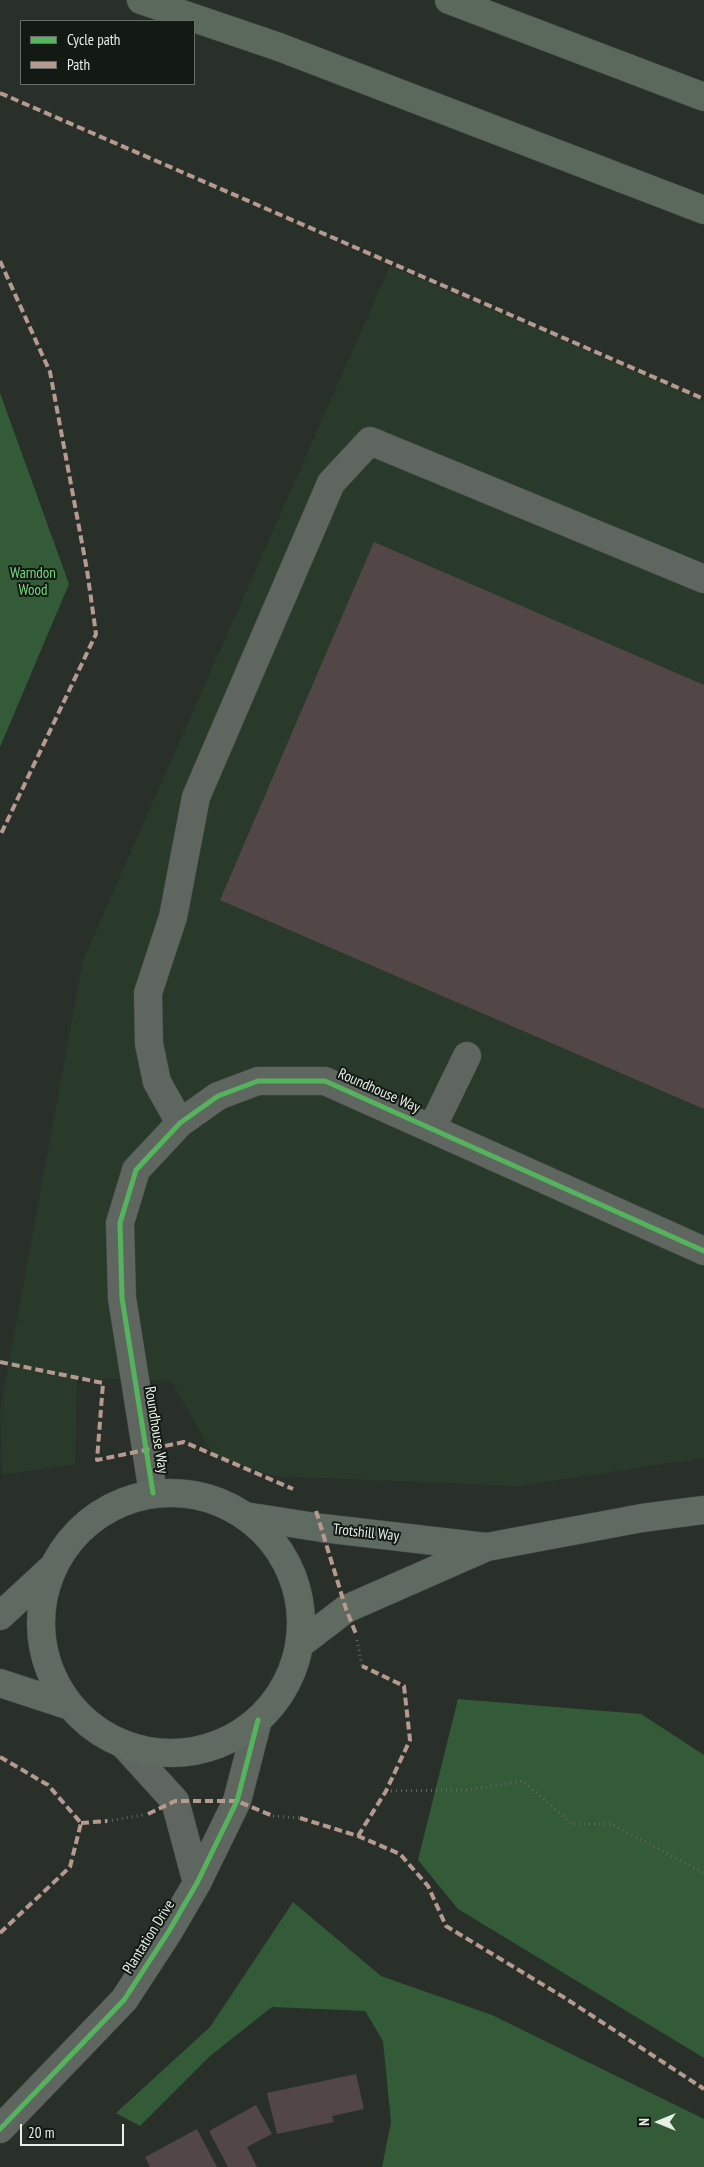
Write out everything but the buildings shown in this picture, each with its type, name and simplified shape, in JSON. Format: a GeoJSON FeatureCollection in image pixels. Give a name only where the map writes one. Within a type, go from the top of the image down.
{"type":"FeatureCollection","features":[{"type":"Feature","properties":{"kind":"highway"},"geometry":{"type":"LineString","coordinates":[[141,0],[279,47],[704,210]]}},
{"type":"Feature","properties":{"kind":"highway"},"geometry":{"type":"LineString","coordinates":[[449,0],[704,97]]}},
{"type":"Feature","properties":{"kind":"main road"},"geometry":{"type":"LineString","coordinates":[[0,1616],[52,1568],[77,1532],[112,1506],[153,1493],[186,1493],[217,1501],[246,1516],[272,1541],[291,1573],[300,1608],[299,1645],[291,1673],[277,1698],[258,1720],[228,1740],[195,1751],[159,1753],[124,1745],[94,1729],[70,1706],[51,1675],[41,1640],[42,1603],[52,1568]]}},
{"type":"Feature","properties":{"kind":"main road","name":"Trotshill Way"},"geometry":{"type":"LineString","coordinates":[[299,1645],[346,1609],[488,1547],[642,1518],[704,1510]]}},
{"type":"Feature","properties":{"kind":"main road","name":"Trotshill Way"},"geometry":{"type":"LineString","coordinates":[[246,1516],[322,1528],[488,1547]]}},
{"type":"Feature","properties":{"kind":"main road"},"geometry":{"type":"LineString","coordinates":[[0,1683],[70,1706]]}},
{"type":"Feature","properties":{"kind":"street"},"geometry":{"type":"LineString","coordinates":[[180,1123],[157,1082],[149,1044],[148,994],[173,917],[196,797],[331,483],[370,440],[704,579]]}},
{"type":"Feature","properties":{"kind":"street"},"geometry":{"type":"LineString","coordinates":[[432,1128],[467,1056]]}},
{"type":"Feature","properties":{"kind":"street","name":"Roundhouse Way"},"geometry":{"type":"LineString","coordinates":[[153,1493],[122,1298],[120,1223],[136,1170],[180,1123],[218,1096],[258,1081],[325,1081],[704,1251]]}},
{"type":"Feature","properties":{"kind":"street","name":"Plantation Drive"},"geometry":{"type":"LineString","coordinates":[[0,2129],[124,2000],[169,1931],[196,1883],[237,1801],[258,1720]]}},
{"type":"Feature","properties":{"kind":"street"},"geometry":{"type":"LineString","coordinates":[[124,1745],[175,1801],[196,1883]]}},
{"type":"Feature","properties":{"kind":"path"},"geometry":{"type":"LineString","coordinates":[[356,1634],[362,1666]]}},
{"type":"Feature","properties":{"kind":"path"},"geometry":{"type":"LineString","coordinates":[[386,1791],[468,1790],[523,1781],[572,1824],[611,1824],[704,1873]]}},
{"type":"Feature","properties":{"kind":"path"},"geometry":{"type":"LineString","coordinates":[[107,1821],[148,1814]]}},
{"type":"Feature","properties":{"kind":"path"},"geometry":{"type":"LineString","coordinates":[[273,1816],[300,1818]]}},
{"type":"Feature","properties":{"kind":"shaded area"},"geometry":{"type":"Polygon","coordinates":[[[390,266],[704,401],[704,1458],[518,1486],[274,1476],[213,1455],[172,1381],[77,1378],[75,1464],[2,1475],[0,1411],[83,960],[390,266]]]}},
{"type":"Feature","properties":{"kind":"green space","name":"Warndon Wood"},"geometry":{"type":"Polygon","coordinates":[[[0,393],[69,584],[0,747],[0,393]]]}},
{"type":"Feature","properties":{"kind":"green space"},"geometry":{"type":"Polygon","coordinates":[[[458,1699],[641,1714],[704,1755],[704,2058],[458,1909],[418,1860],[458,1699]]]}},
{"type":"Feature","properties":{"kind":"green space"},"geometry":{"type":"Polygon","coordinates":[[[293,1902],[381,1976],[492,2015],[704,2119],[704,2167],[382,2167],[391,2122],[383,2041],[365,2011],[272,2007],[210,2056],[140,2126],[116,2113],[210,2027],[293,1902]]]}},
{"type":"Feature","properties":{"kind":"marked path"},"geometry":{"type":"LineString","coordinates":[[0,93],[704,399]]}},
{"type":"Feature","properties":{"kind":"marked path"},"geometry":{"type":"LineString","coordinates":[[0,261],[50,372],[87,570],[96,634],[0,836]]}},
{"type":"Feature","properties":{"kind":"marked path"},"geometry":{"type":"LineString","coordinates":[[0,1362],[103,1383],[97,1460],[184,1442],[293,1489]]}},
{"type":"Feature","properties":{"kind":"marked path"},"geometry":{"type":"LineString","coordinates":[[316,1511],[346,1609],[356,1634]]}},
{"type":"Feature","properties":{"kind":"marked path"},"geometry":{"type":"LineString","coordinates":[[358,1836],[386,1791],[410,1740],[404,1686],[362,1666]]}},
{"type":"Feature","properties":{"kind":"marked path"},"geometry":{"type":"LineString","coordinates":[[0,1757],[48,1785],[81,1823]]}},
{"type":"Feature","properties":{"kind":"marked path"},"geometry":{"type":"LineString","coordinates":[[148,1814],[175,1801],[237,1801],[273,1816]]}},
{"type":"Feature","properties":{"kind":"marked path"},"geometry":{"type":"LineString","coordinates":[[300,1818],[358,1836],[400,1854],[428,1886],[446,1926],[565,1998],[704,2089]]}},
{"type":"Feature","properties":{"kind":"marked path"},"geometry":{"type":"LineString","coordinates":[[81,1823],[107,1821]]}},
{"type":"Feature","properties":{"kind":"marked path"},"geometry":{"type":"LineString","coordinates":[[0,1933],[70,1867],[81,1823]]}},
{"type":"Feature","properties":{"kind":"cycle path"},"geometry":{"type":"LineString","coordinates":[[153,1493],[122,1298],[120,1223],[136,1170],[180,1123],[218,1096],[258,1081],[325,1081],[704,1251]]}},
{"type":"Feature","properties":{"kind":"cycle path"},"geometry":{"type":"LineString","coordinates":[[0,2129],[124,2000],[169,1931],[197,1883],[237,1801],[258,1720]]}}]}
